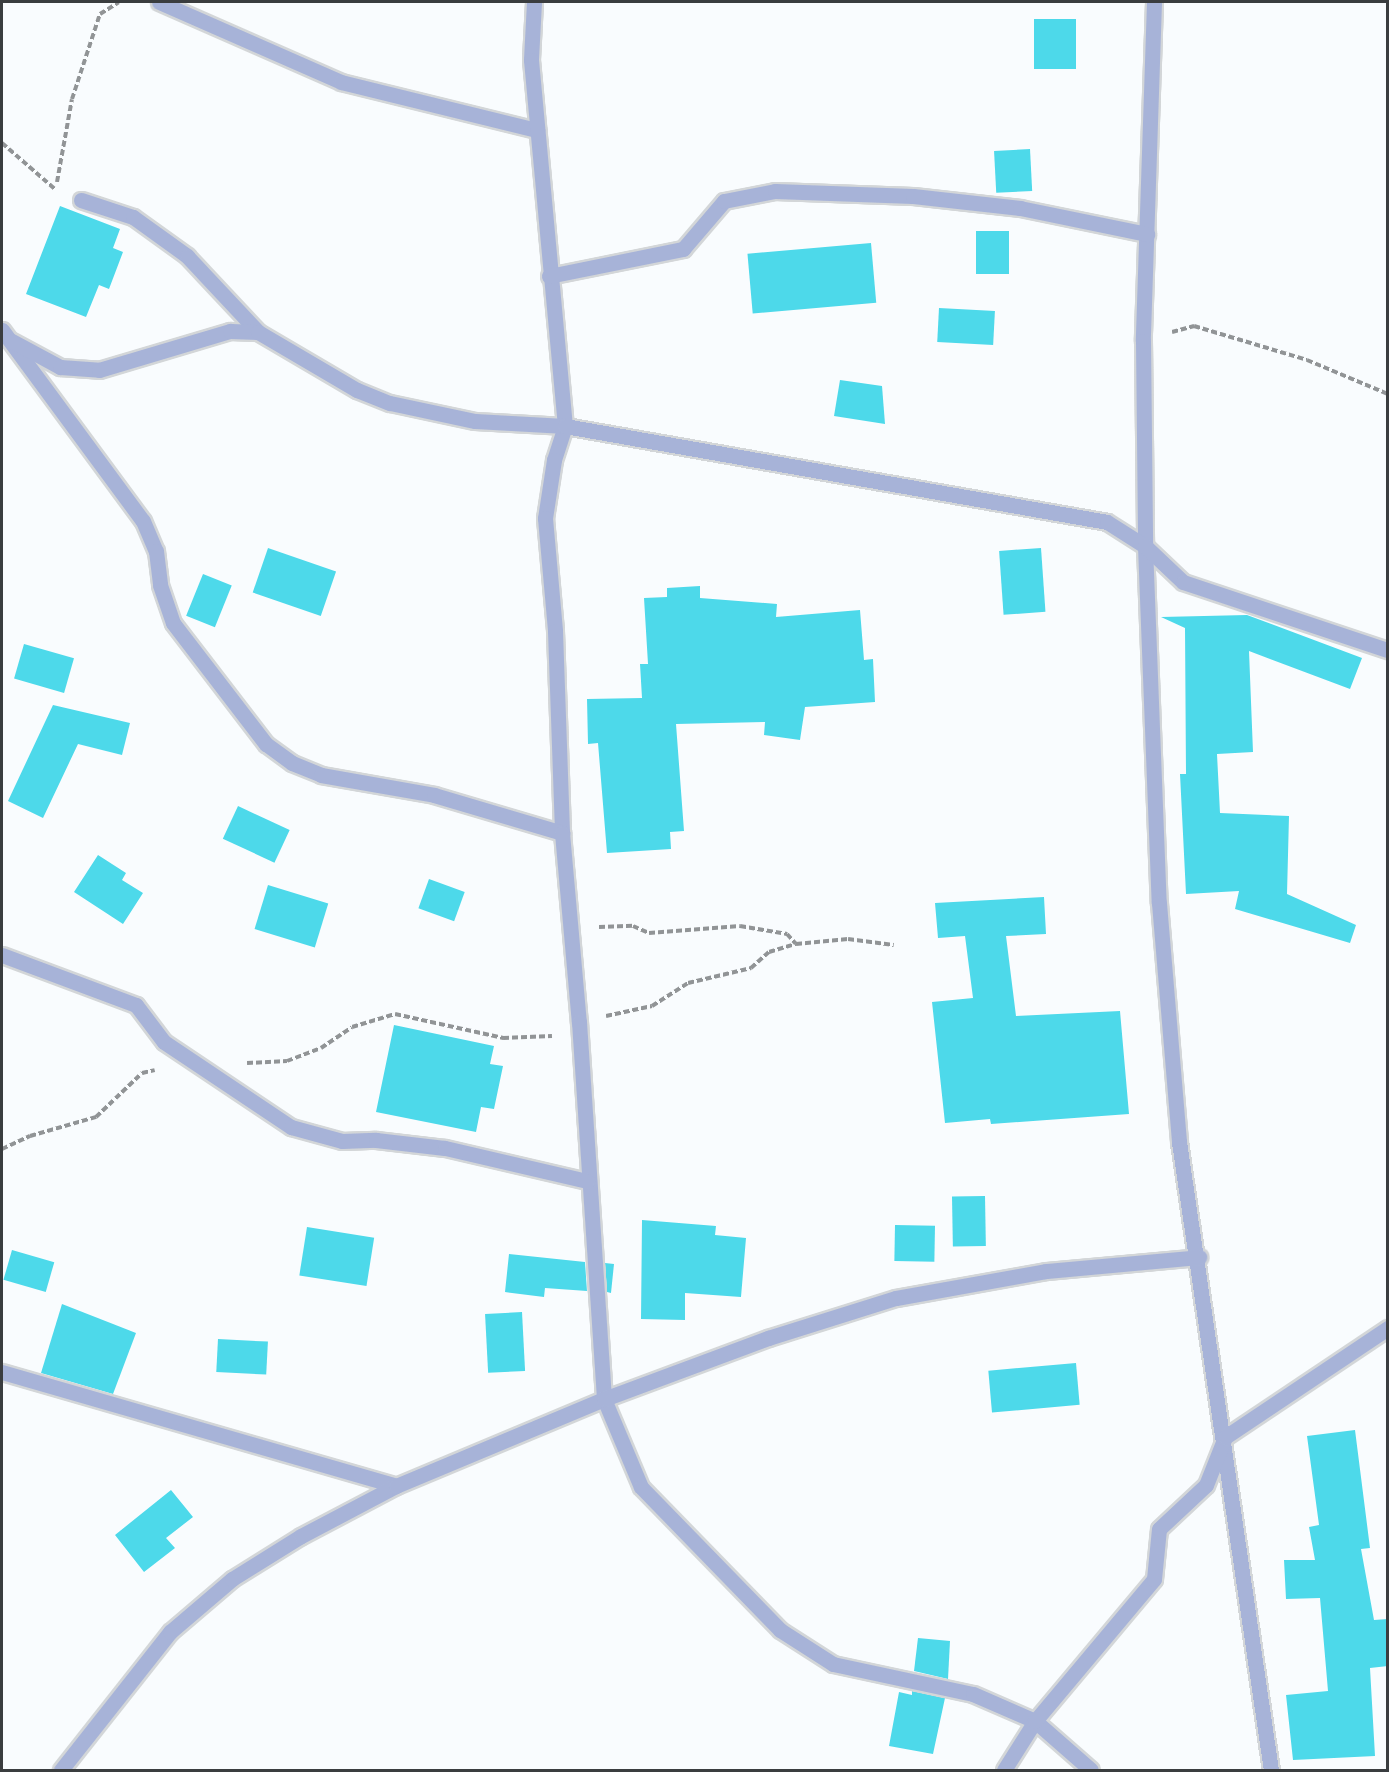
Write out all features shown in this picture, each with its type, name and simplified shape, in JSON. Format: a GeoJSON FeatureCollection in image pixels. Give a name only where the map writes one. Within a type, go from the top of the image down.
{"type":"FeatureCollection","features":[{"type":"Feature","properties":{"kind":"street"},"geometry":{"type":"LineString","coordinates":[[159,2],[341,82],[537,130]]}},
{"type":"Feature","properties":{"kind":"street"},"geometry":{"type":"LineString","coordinates":[[534,2],[531,60],[549,276],[565,426],[554,460],[545,518],[555,631],[562,833],[579,1022],[587,1181],[604,1399],[642,1486],[780,1630],[833,1664],[973,1694],[1035,1721],[1091,1770]]}},
{"type":"Feature","properties":{"kind":"street"},"geometry":{"type":"LineString","coordinates":[[1154,2],[1143,341],[1145,546],[1159,903],[1179,1142],[1199,1257],[1271,1770]]}},
{"type":"Feature","properties":{"kind":"street"},"geometry":{"type":"LineString","coordinates":[[549,276],[683,249],[724,201],[775,191],[913,196],[1020,208],[1147,234]]}},
{"type":"Feature","properties":{"kind":"street"},"geometry":{"type":"LineString","coordinates":[[81,200],[133,217],[187,256],[258,332],[357,390],[390,403],[476,421],[565,426],[1107,522],[1145,546],[1183,582],[1388,650]]}},
{"type":"Feature","properties":{"kind":"street"},"geometry":{"type":"LineString","coordinates":[[3,335],[60,367],[99,370],[230,331],[258,332]]}},
{"type":"Feature","properties":{"kind":"street"},"geometry":{"type":"LineString","coordinates":[[3,335],[143,521],[156,551],[160,585],[173,622],[266,744],[292,763],[321,775],[434,795],[562,833]]}},
{"type":"Feature","properties":{"kind":"street"},"geometry":{"type":"LineString","coordinates":[[2,955],[136,1005],[164,1042],[203,1072],[291,1127],[342,1141],[376,1140],[445,1148],[587,1181]]}},
{"type":"Feature","properties":{"kind":"street"},"geometry":{"type":"LineString","coordinates":[[61,1770],[170,1632],[223,1587],[301,1536],[396,1486],[604,1399],[768,1338],[896,1298],[1046,1271],[1199,1257]]}},
{"type":"Feature","properties":{"kind":"street"},"geometry":{"type":"LineString","coordinates":[[1004,1770],[1035,1721],[1154,1579],[1160,1529],[1206,1485],[1225,1437],[1388,1328]]}},
{"type":"Feature","properties":{"kind":"street"},"geometry":{"type":"LineString","coordinates":[[2,1372],[396,1486]]}},
{"type":"Feature","properties":{"kind":"path"},"geometry":{"type":"LineString","coordinates":[[56,189],[72,99],[100,14],[119,2]]}},
{"type":"Feature","properties":{"kind":"path"},"geometry":{"type":"LineString","coordinates":[[2,143],[56,189],[81,200]]}},
{"type":"Feature","properties":{"kind":"path"},"geometry":{"type":"LineString","coordinates":[[1143,341],[1194,326],[1307,360],[1388,394]]}},
{"type":"Feature","properties":{"kind":"path"},"geometry":{"type":"LineString","coordinates":[[571,927],[633,926],[649,933],[740,926],[787,934],[796,944]]}},
{"type":"Feature","properties":{"kind":"path"},"geometry":{"type":"LineString","coordinates":[[2,1149],[30,1136],[96,1118],[142,1073],[170,1066],[203,1072],[224,1071],[257,1059],[287,1061],[321,1048],[352,1027],[395,1014],[503,1038],[548,1038],[579,1022],[652,1006],[688,983],[751,968],[769,952],[796,944],[848,939],[894,945]]}},
{"type":"Feature","properties":{"kind":"building"},"geometry":{"type":"Polygon","coordinates":[[[1034,19],[1076,19],[1076,69],[1034,69],[1034,19]]]}},
{"type":"Feature","properties":{"kind":"building"},"geometry":{"type":"Polygon","coordinates":[[[1030,149],[1032,191],[996,193],[994,151],[1030,149]]]}},
{"type":"Feature","properties":{"kind":"building"},"geometry":{"type":"Polygon","coordinates":[[[60,206],[120,229],[113,248],[123,252],[109,289],[99,285],[86,317],[26,294],[60,206]]]}},
{"type":"Feature","properties":{"kind":"building"},"geometry":{"type":"Polygon","coordinates":[[[976,231],[1009,231],[1009,274],[976,274],[976,231]]]}},
{"type":"Feature","properties":{"kind":"building"},"geometry":{"type":"Polygon","coordinates":[[[871,243],[876,303],[753,314],[747,254],[871,243]]]}},
{"type":"Feature","properties":{"kind":"building"},"geometry":{"type":"Polygon","coordinates":[[[939,308],[995,311],[993,345],[937,342],[939,308]]]}},
{"type":"Feature","properties":{"kind":"building"},"geometry":{"type":"Polygon","coordinates":[[[840,380],[882,386],[885,424],[834,416],[840,380]]]}},
{"type":"Feature","properties":{"kind":"building"},"geometry":{"type":"Polygon","coordinates":[[[268,548],[336,571],[321,616],[253,592],[268,548]]]}},
{"type":"Feature","properties":{"kind":"building"},"geometry":{"type":"Polygon","coordinates":[[[1041,548],[1045,612],[1004,615],[999,551],[1041,548]]]}},
{"type":"Feature","properties":{"kind":"building"},"geometry":{"type":"Polygon","coordinates":[[[203,574],[232,586],[215,627],[186,616],[203,574]]]}},
{"type":"Feature","properties":{"kind":"building"},"geometry":{"type":"Polygon","coordinates":[[[700,586],[700,598],[777,604],[776,617],[860,610],[864,660],[873,659],[875,702],[805,707],[800,740],[764,735],[765,722],[676,724],[684,831],[670,832],[671,849],[607,853],[598,743],[588,744],[587,699],[642,698],[640,664],[648,664],[644,598],[667,597],[667,588],[700,586]]]}},
{"type":"Feature","properties":{"kind":"building"},"geometry":{"type":"Polygon","coordinates":[[[1247,615],[1362,658],[1350,689],[1249,651],[1253,752],[1217,754],[1220,813],[1289,816],[1287,894],[1356,925],[1350,943],[1235,909],[1239,891],[1186,894],[1180,774],[1186,774],[1185,628],[1161,617],[1247,615]]]}},
{"type":"Feature","properties":{"kind":"building"},"geometry":{"type":"Polygon","coordinates":[[[24,644],[74,658],[64,693],[14,679],[24,644]]]}},
{"type":"Feature","properties":{"kind":"building"},"geometry":{"type":"Polygon","coordinates":[[[53,705],[130,723],[122,755],[78,744],[43,818],[8,801],[53,705]]]}},
{"type":"Feature","properties":{"kind":"building"},"geometry":{"type":"Polygon","coordinates":[[[238,806],[290,830],[274,863],[223,839],[238,806]]]}},
{"type":"Feature","properties":{"kind":"building"},"geometry":{"type":"Polygon","coordinates":[[[98,855],[126,873],[122,880],[143,893],[123,924],[74,892],[98,855]]]}},
{"type":"Feature","properties":{"kind":"building"},"geometry":{"type":"Polygon","coordinates":[[[429,879],[465,892],[454,921],[418,908],[429,879]]]}},
{"type":"Feature","properties":{"kind":"building"},"geometry":{"type":"Polygon","coordinates":[[[268,885],[328,903],[315,947],[255,929],[268,885]]]}},
{"type":"Feature","properties":{"kind":"building"},"geometry":{"type":"Polygon","coordinates":[[[1044,897],[1046,934],[1006,936],[1016,1016],[1120,1011],[1129,1114],[991,1124],[990,1119],[945,1123],[932,1002],[973,998],[965,936],[938,938],[935,903],[1044,897]]]}},
{"type":"Feature","properties":{"kind":"building"},"geometry":{"type":"Polygon","coordinates":[[[394,1025],[494,1046],[490,1064],[503,1066],[494,1109],[481,1107],[476,1132],[376,1112],[394,1025]]]}},
{"type":"Feature","properties":{"kind":"building"},"geometry":{"type":"Polygon","coordinates":[[[985,1196],[986,1246],[953,1247],[952,1197],[985,1196]]]}},
{"type":"Feature","properties":{"kind":"building"},"geometry":{"type":"Polygon","coordinates":[[[642,1220],[716,1226],[715,1235],[746,1238],[741,1297],[685,1293],[685,1320],[641,1319],[642,1220]]]}},
{"type":"Feature","properties":{"kind":"building"},"geometry":{"type":"Polygon","coordinates":[[[895,1225],[935,1226],[934,1262],[894,1261],[895,1225]]]}},
{"type":"Feature","properties":{"kind":"building"},"geometry":{"type":"Polygon","coordinates":[[[307,1227],[374,1238],[366,1286],[299,1275],[307,1227]]]}},
{"type":"Feature","properties":{"kind":"building"},"geometry":{"type":"Polygon","coordinates":[[[12,1250],[54,1262],[46,1292],[3,1280],[12,1250]]]}},
{"type":"Feature","properties":{"kind":"building"},"geometry":{"type":"Polygon","coordinates":[[[509,1254],[585,1262],[587,1291],[545,1288],[544,1297],[505,1292],[509,1254]]]}},
{"type":"Feature","properties":{"kind":"building"},"geometry":{"type":"Polygon","coordinates":[[[605,1263],[614,1264],[611,1293],[607,1292],[605,1263]]]}},
{"type":"Feature","properties":{"kind":"building"},"geometry":{"type":"Polygon","coordinates":[[[62,1304],[136,1333],[113,1394],[41,1373],[62,1304]]]}},
{"type":"Feature","properties":{"kind":"building"},"geometry":{"type":"Polygon","coordinates":[[[522,1312],[525,1371],[488,1373],[485,1314],[522,1312]]]}},
{"type":"Feature","properties":{"kind":"building"},"geometry":{"type":"Polygon","coordinates":[[[218,1339],[268,1342],[266,1375],[216,1372],[218,1339]]]}},
{"type":"Feature","properties":{"kind":"building"},"geometry":{"type":"Polygon","coordinates":[[[1076,1363],[1080,1405],[992,1413],[988,1371],[1076,1363]]]}},
{"type":"Feature","properties":{"kind":"building"},"geometry":{"type":"Polygon","coordinates":[[[1355,1430],[1370,1548],[1361,1549],[1374,1620],[1388,1619],[1388,1666],[1370,1668],[1375,1756],[1293,1760],[1286,1695],[1328,1691],[1320,1598],[1286,1599],[1284,1560],[1315,1560],[1309,1527],[1319,1525],[1307,1436],[1355,1430]]]}},
{"type":"Feature","properties":{"kind":"building"},"geometry":{"type":"Polygon","coordinates":[[[171,1490],[193,1517],[166,1538],[175,1548],[144,1572],[115,1535],[171,1490]]]}},
{"type":"Feature","properties":{"kind":"building"},"geometry":{"type":"Polygon","coordinates":[[[918,1638],[950,1641],[948,1679],[914,1671],[918,1638]]]}},
{"type":"Feature","properties":{"kind":"building"},"geometry":{"type":"Polygon","coordinates":[[[912,1691],[945,1698],[933,1754],[889,1746],[899,1692],[912,1695],[912,1691]]]}}]}
